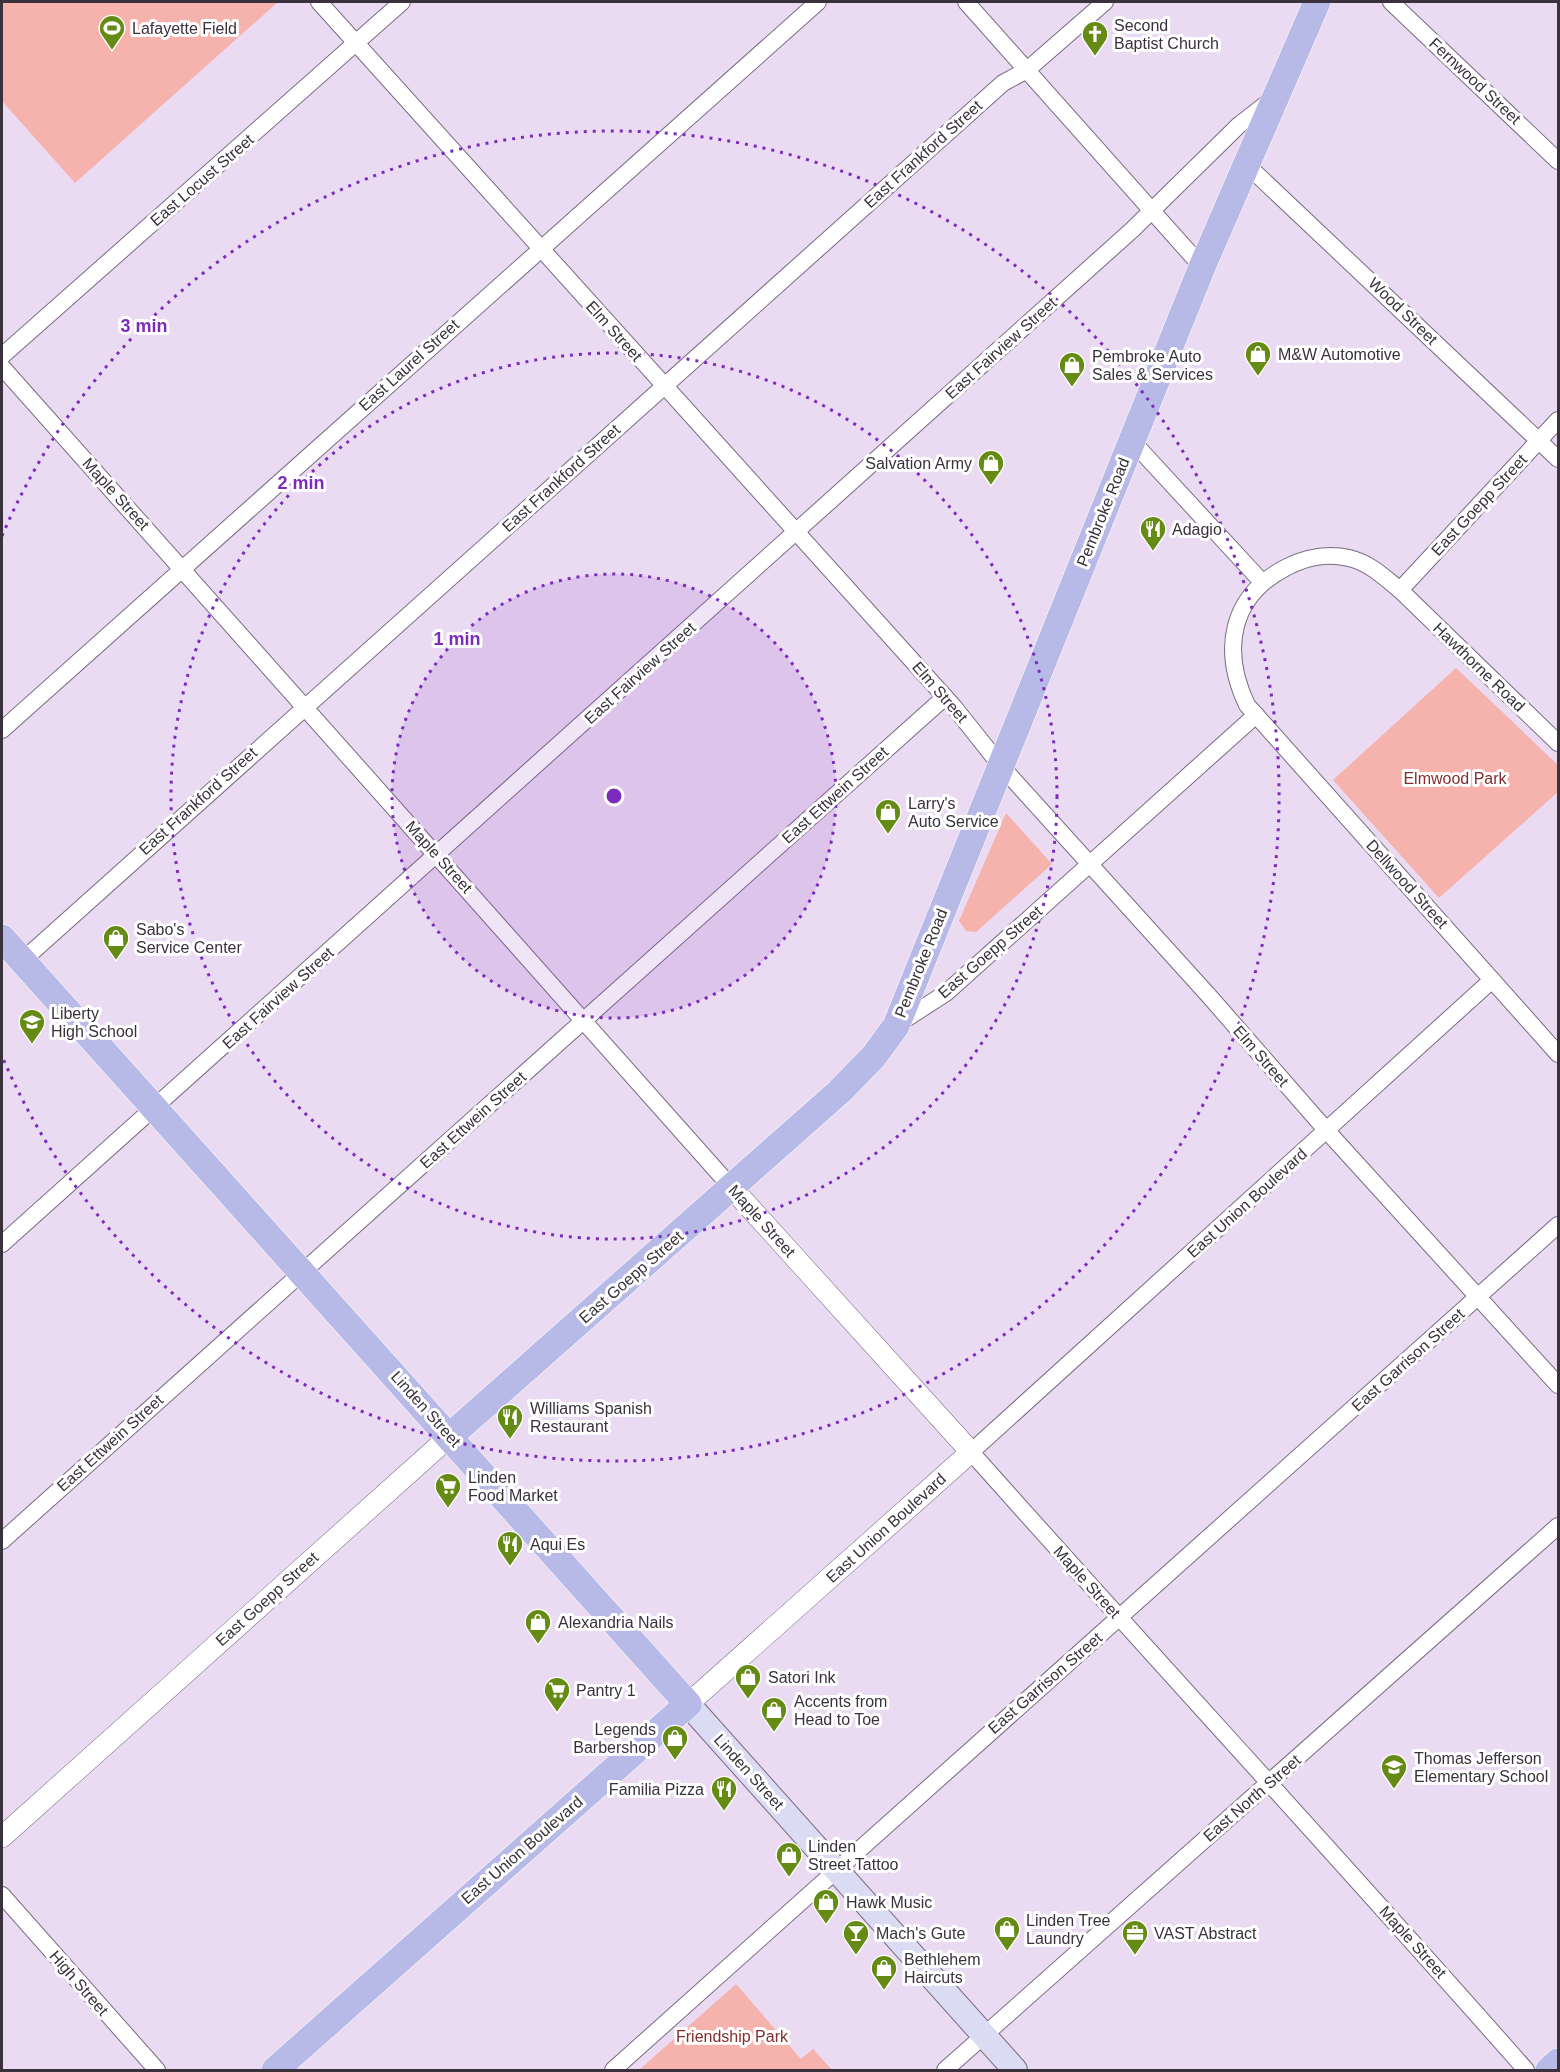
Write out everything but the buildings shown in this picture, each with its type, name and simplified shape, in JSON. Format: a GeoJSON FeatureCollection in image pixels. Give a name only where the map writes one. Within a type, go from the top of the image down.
{"type":"FeatureCollection","features":[{"type":"Feature","properties":{"kind":"main road","name":"Pembroke Road"},"geometry":{"type":"LineString","coordinates":[[896,1026],[1202,267],[1317,2]]}},
{"type":"Feature","properties":{"kind":"main road","name":"Linden Street"},"geometry":{"type":"LineString","coordinates":[[2,938],[153,1110],[450,1437],[1015,2070]]}},
{"type":"Feature","properties":{"kind":"main road","name":"East Goepp Street"},"geometry":{"type":"LineString","coordinates":[[450,1437],[840,1091],[874,1056],[896,1026]]}},
{"type":"Feature","properties":{"kind":"main road","name":"East Union Boulevard"},"geometry":{"type":"LineString","coordinates":[[275,2070],[688,1704]]}},
{"type":"Feature","properties":{"kind":"main road"},"geometry":{"type":"LineString","coordinates":[[1549,2070],[1558,2062]]}},
{"type":"Feature","properties":{"kind":"street","name":"Elm Street"},"geometry":{"type":"LineString","coordinates":[[319,2],[945,697],[1001,766],[1326,1131],[1558,1385]]}},
{"type":"Feature","properties":{"kind":"street","name":"East Locust Street"},"geometry":{"type":"LineString","coordinates":[[2,356],[402,2]]}},
{"type":"Feature","properties":{"kind":"street","name":"East Laurel Street"},"geometry":{"type":"LineString","coordinates":[[2,730],[818,2]]}},
{"type":"Feature","properties":{"kind":"street"},"geometry":{"type":"LineString","coordinates":[[966,2],[1202,267]]}},
{"type":"Feature","properties":{"kind":"street","name":"East Frankford Street"},"geometry":{"type":"LineString","coordinates":[[22,961],[304,706],[1003,83],[1027,70],[1105,2]]}},
{"type":"Feature","properties":{"kind":"street","name":"Fernwood Street"},"geometry":{"type":"LineString","coordinates":[[1390,2],[1558,161]]}},
{"type":"Feature","properties":{"kind":"street","name":"East Fairview Street"},"geometry":{"type":"LineString","coordinates":[[2,1244],[1152,212],[1239,125],[1274,97]]}},
{"type":"Feature","properties":{"kind":"street","name":"Wood Street"},"geometry":{"type":"LineString","coordinates":[[1247,165],[1558,459]]}},
{"type":"Feature","properties":{"kind":"street","name":"Maple Street"},"geometry":{"type":"LineString","coordinates":[[2,367],[732,1188],[1270,1782],[1526,2070]]}},
{"type":"Feature","properties":{"kind":"street","name":"East Goepp Street"},"geometry":{"type":"LineString","coordinates":[[1400,590],[1558,420]]}},
{"type":"Feature","properties":{"kind":"street"},"geometry":{"type":"LineString","coordinates":[[1132,441],[1262,582]]}},
{"type":"Feature","properties":{"kind":"street","name":"Hawthorne Road"},"geometry":{"type":"LineString","coordinates":[[1262,582],[1301,560],[1316,556],[1350,559],[1375,569],[1400,590],[1558,743]]}},
{"type":"Feature","properties":{"kind":"street","name":"Dellwood Street"},"geometry":{"type":"LineString","coordinates":[[1262,582],[1244,604],[1237,620],[1233,653],[1236,678],[1247,705],[1558,1054]]}},
{"type":"Feature","properties":{"kind":"street","name":"East Ettwein Street"},"geometry":{"type":"LineString","coordinates":[[2,1541],[945,697]]}},
{"type":"Feature","properties":{"kind":"street","name":"East Goepp Street"},"geometry":{"type":"LineString","coordinates":[[896,1026],[946,993],[1256,715]]}},
{"type":"Feature","properties":{"kind":"street","name":"East Union Boulevard"},"geometry":{"type":"LineString","coordinates":[[688,1704],[971,1452],[1492,980]]}},
{"type":"Feature","properties":{"kind":"street","name":"East Garrison Street"},"geometry":{"type":"LineString","coordinates":[[613,2070],[1558,1225]]}},
{"type":"Feature","properties":{"kind":"street","name":"East Goepp Street"},"geometry":{"type":"LineString","coordinates":[[2,1837],[450,1437]]}},
{"type":"Feature","properties":{"kind":"street","name":"East North Street"},"geometry":{"type":"LineString","coordinates":[[945,2070],[1558,1526]]}},
{"type":"Feature","properties":{"kind":"street","name":"High Street"},"geometry":{"type":"LineString","coordinates":[[2,1895],[157,2070]]}},
{"type":"Feature","properties":{"kind":"green space","name":"Lafayette Field"},"geometry":{"type":"Polygon","coordinates":[[[2,2],[278,2],[75,183],[2,101],[2,2]]]}},
{"type":"Feature","properties":{"kind":"green space","name":"Elmwood Park"},"geometry":{"type":"Polygon","coordinates":[[[1456,668],[1558,765],[1558,792],[1439,898],[1333,780],[1456,668]]]}},
{"type":"Feature","properties":{"kind":"green space"},"geometry":{"type":"Polygon","coordinates":[[[1006,813],[1052,864],[976,932],[966,931],[959,921],[1006,813]]]}},
{"type":"Feature","properties":{"kind":"green space","name":"Friendship Park"},"geometry":{"type":"Polygon","coordinates":[[[736,1984],[801,2059],[813,2049],[832,2070],[639,2070],[736,1984]]]}},
{"type":"Feature","properties":{"kind":"place","name":"Lafayette Field"},"geometry":{"type":"Point","coordinates":[112,51]}},
{"type":"Feature","properties":{"kind":"place","name":"Second Baptist Church"},"geometry":{"type":"Point","coordinates":[1095,57]}},
{"type":"Feature","properties":{"kind":"place","name":"M&W Automotive"},"geometry":{"type":"Point","coordinates":[1258,377]}},
{"type":"Feature","properties":{"kind":"place","name":"Pembroke Auto Sales & Services"},"geometry":{"type":"Point","coordinates":[1072,388]}},
{"type":"Feature","properties":{"kind":"place","name":"Salvation Army"},"geometry":{"type":"Point","coordinates":[991,486]}},
{"type":"Feature","properties":{"kind":"place","name":"Adagio"},"geometry":{"type":"Point","coordinates":[1153,552]}},
{"type":"Feature","properties":{"kind":"place","name":"Larry's Auto Service"},"geometry":{"type":"Point","coordinates":[888,835]}},
{"type":"Feature","properties":{"kind":"place","name":"Sabo's Service Center"},"geometry":{"type":"Point","coordinates":[116,961]}},
{"type":"Feature","properties":{"kind":"place","name":"Liberty High School"},"geometry":{"type":"Point","coordinates":[32,1045]}},
{"type":"Feature","properties":{"kind":"place","name":"Williams Spanish Restaurant"},"geometry":{"type":"Point","coordinates":[510,1440]}},
{"type":"Feature","properties":{"kind":"place","name":"Linden Food Market"},"geometry":{"type":"Point","coordinates":[448,1509]}},
{"type":"Feature","properties":{"kind":"place","name":"Aqui Es"},"geometry":{"type":"Point","coordinates":[510,1567]}},
{"type":"Feature","properties":{"kind":"place","name":"Alexandria Nails"},"geometry":{"type":"Point","coordinates":[538,1645]}},
{"type":"Feature","properties":{"kind":"place","name":"Satori Ink"},"geometry":{"type":"Point","coordinates":[748,1700]}},
{"type":"Feature","properties":{"kind":"place","name":"Pantry 1"},"geometry":{"type":"Point","coordinates":[557,1713]}},
{"type":"Feature","properties":{"kind":"place","name":"Accents from Head to Toe"},"geometry":{"type":"Point","coordinates":[774,1733]}},
{"type":"Feature","properties":{"kind":"place","name":"Legends Barbershop"},"geometry":{"type":"Point","coordinates":[675,1761]}},
{"type":"Feature","properties":{"kind":"place","name":"Thomas Jefferson Elementary School"},"geometry":{"type":"Point","coordinates":[1394,1790]}},
{"type":"Feature","properties":{"kind":"place","name":"Familia Pizza"},"geometry":{"type":"Point","coordinates":[724,1812]}},
{"type":"Feature","properties":{"kind":"place","name":"Linden Street Tattoo"},"geometry":{"type":"Point","coordinates":[789,1878]}},
{"type":"Feature","properties":{"kind":"place","name":"Hawk Music"},"geometry":{"type":"Point","coordinates":[826,1925]}},
{"type":"Feature","properties":{"kind":"place","name":"Linden Tree Laundry"},"geometry":{"type":"Point","coordinates":[1007,1952]}},
{"type":"Feature","properties":{"kind":"place","name":"Mach's Gute"},"geometry":{"type":"Point","coordinates":[856,1956]}},
{"type":"Feature","properties":{"kind":"place","name":"VAST Abstract"},"geometry":{"type":"Point","coordinates":[1135,1956]}},
{"type":"Feature","properties":{"kind":"place","name":"Bethlehem Haircuts"},"geometry":{"type":"Point","coordinates":[884,1991]}}]}
